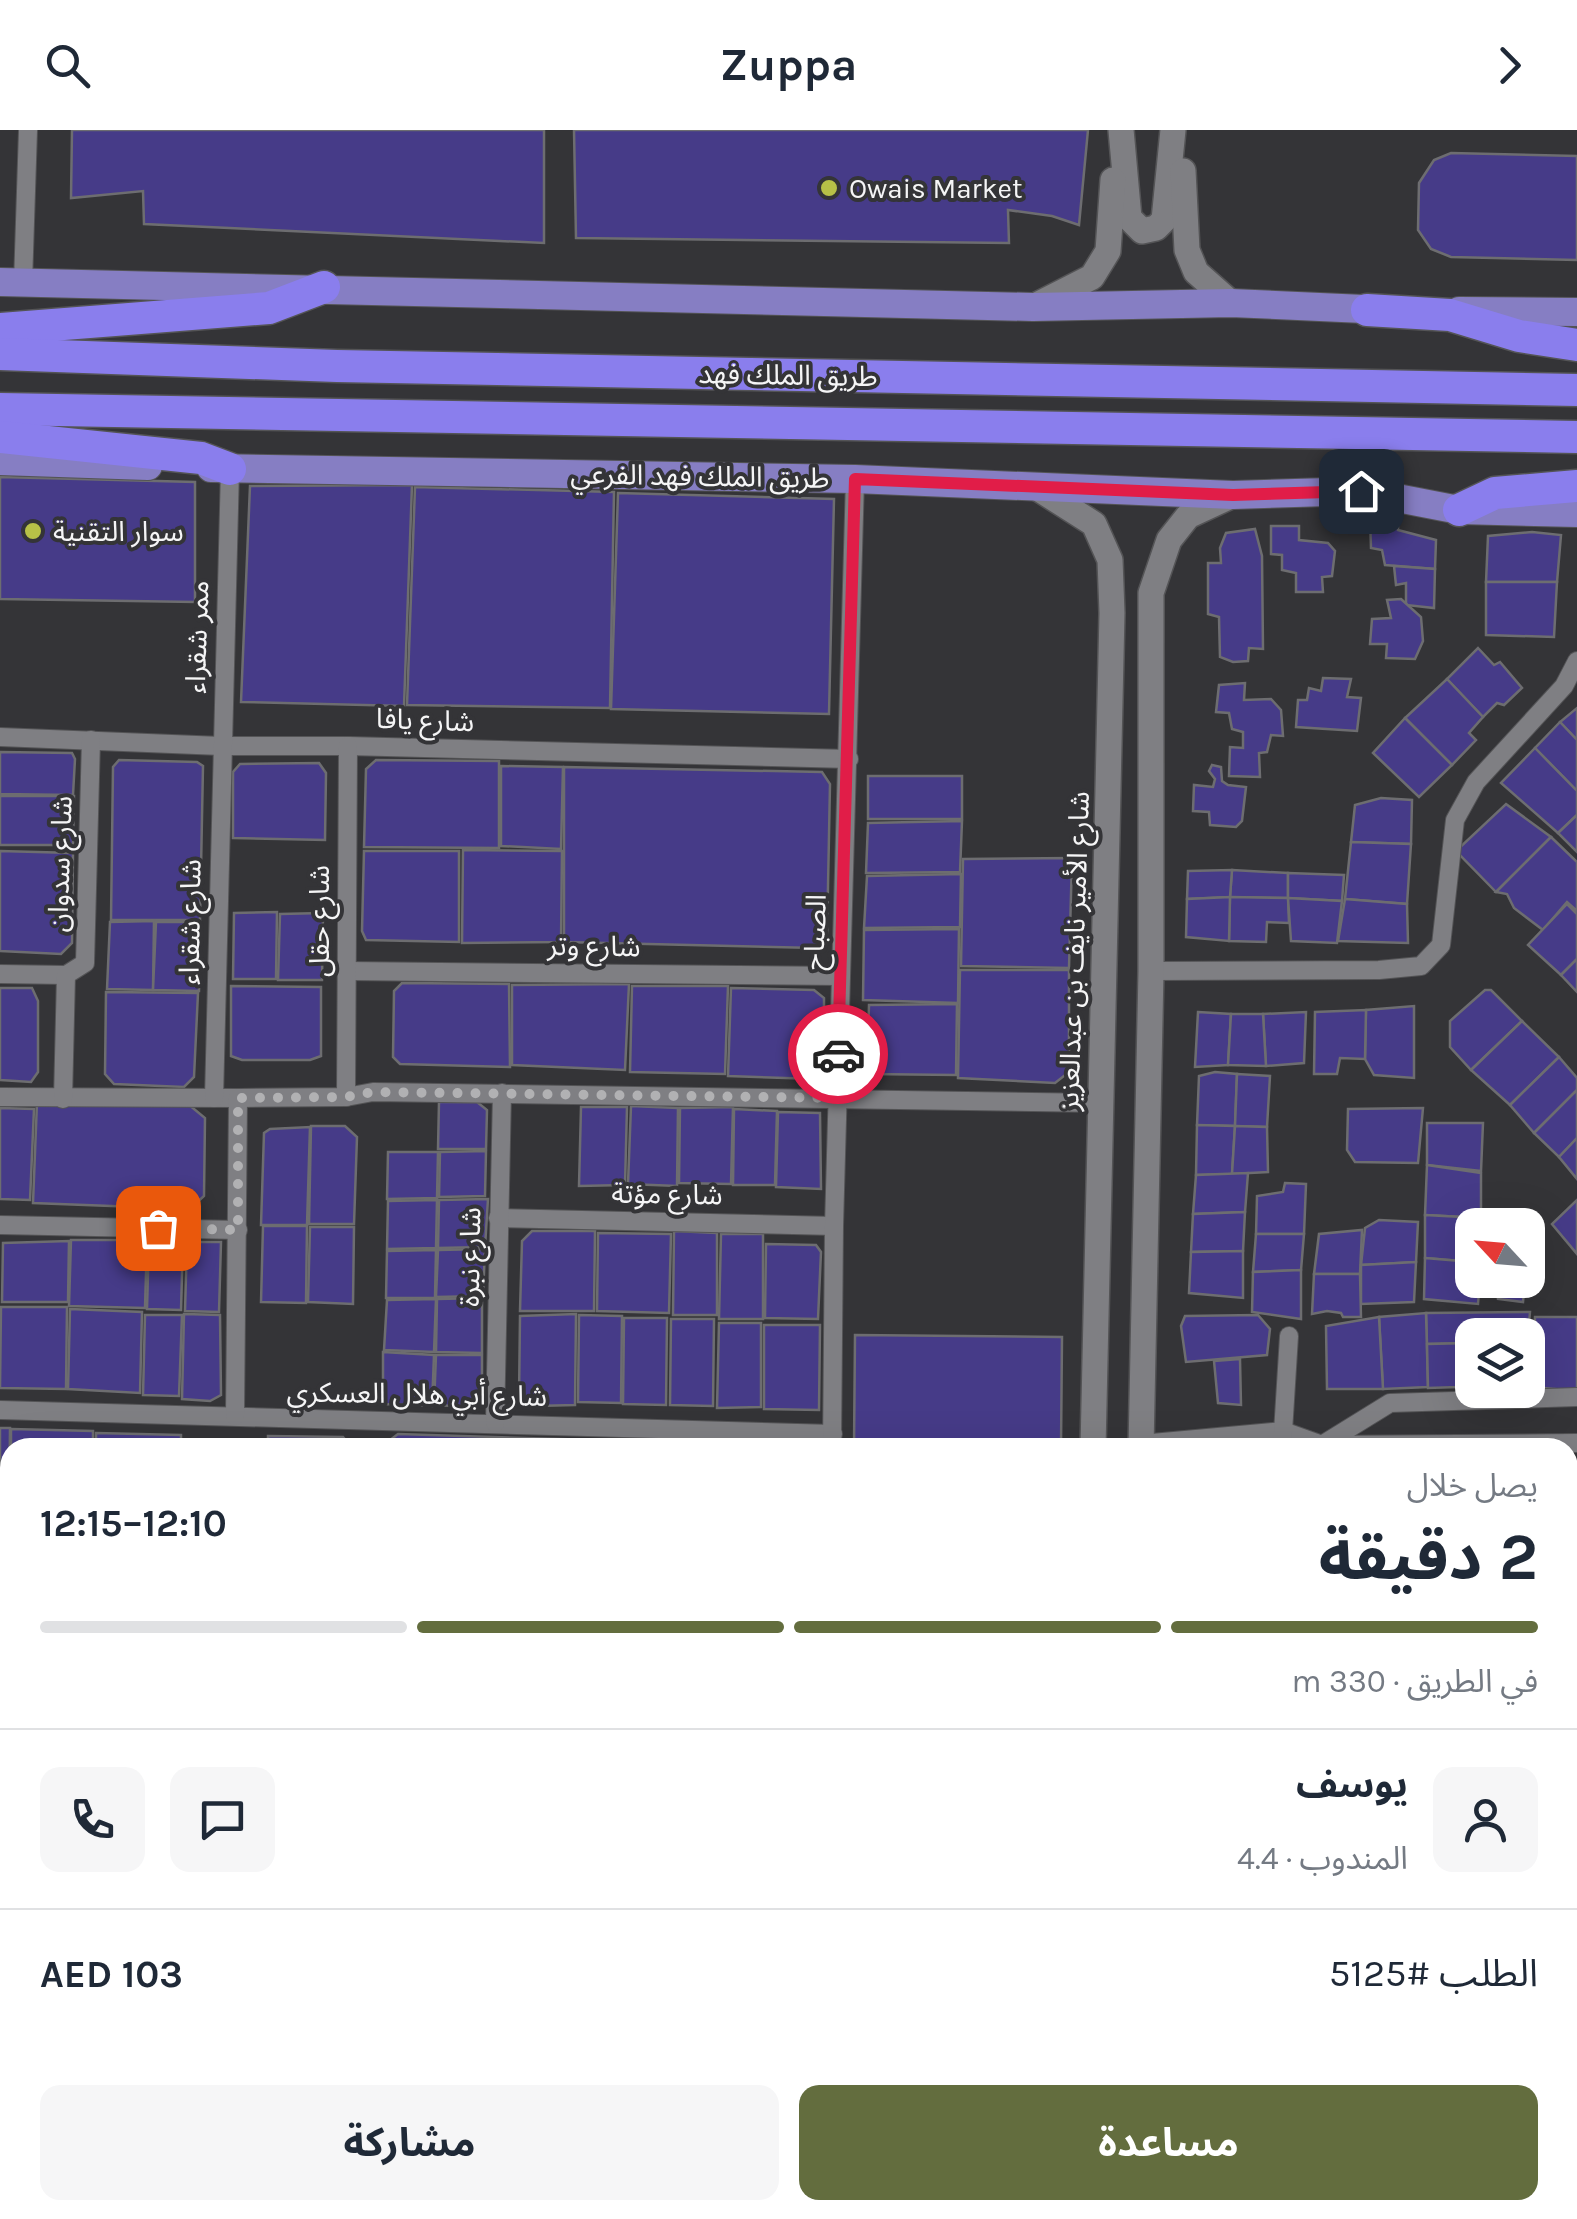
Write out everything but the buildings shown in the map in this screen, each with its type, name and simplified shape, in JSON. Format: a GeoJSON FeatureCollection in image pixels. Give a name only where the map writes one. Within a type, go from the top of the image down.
{"type":"FeatureCollection","features":[{"type":"Feature","properties":{"kind":"highway"},"geometry":{"type":"LineString","coordinates":[[0,329],[268,308],[324,288]]}},
{"type":"Feature","properties":{"kind":"highway"},"geometry":{"type":"LineString","coordinates":[[1367,310],[1450,316],[1519,336],[1577,345]]}},
{"type":"Feature","properties":{"kind":"highway","name":"طريق الملك فهد"},"geometry":{"type":"LineString","coordinates":[[0,354],[356,366],[1577,390]]}},
{"type":"Feature","properties":{"kind":"highway","name":"طريق الملك فهد"},"geometry":{"type":"LineString","coordinates":[[0,410],[1577,437]]}},
{"type":"Feature","properties":{"kind":"highway"},"geometry":{"type":"LineString","coordinates":[[0,436],[201,458],[230,469]]}},
{"type":"Feature","properties":{"kind":"highway"},"geometry":{"type":"LineString","coordinates":[[1459,510],[1495,493],[1577,486]]}},
{"type":"Feature","properties":{"kind":"main road"},"geometry":{"type":"LineString","coordinates":[[11,282],[1034,307],[1232,303],[1367,310],[1577,312]]}},
{"type":"Feature","properties":{"kind":"main road","name":"طريق الملك فهد الفرعي"},"geometry":{"type":"LineString","coordinates":[[0,461],[230,469],[855,479],[1233,495],[1361,491],[1459,510],[1577,513]]}},
{"type":"Feature","properties":{"kind":"street"},"geometry":{"type":"LineString","coordinates":[[11,282],[28,130]]}},
{"type":"Feature","properties":{"kind":"street"},"geometry":{"type":"LineString","coordinates":[[1118,130],[1130,218],[1142,231],[1156,228],[1164,220],[1173,130]]}},
{"type":"Feature","properties":{"kind":"street"},"geometry":{"type":"LineString","coordinates":[[1034,307],[1092,277],[1108,251],[1118,130]]}},
{"type":"Feature","properties":{"kind":"street"},"geometry":{"type":"LineString","coordinates":[[1180,130],[1186,250],[1196,272],[1232,303]]}},
{"type":"Feature","properties":{"kind":"street","name":"ممر شقراء"},"geometry":{"type":"LineString","coordinates":[[221,746],[230,469]]}},
{"type":"Feature","properties":{"kind":"street","name":"الصباح"},"geometry":{"type":"LineString","coordinates":[[832,1438],[837,1098],[855,479]]}},
{"type":"Feature","properties":{"kind":"street","name":"شارع الأمير نايف بن عبدالعزيز"},"geometry":{"type":"LineString","coordinates":[[1039,489],[1094,524],[1110,560],[1112,613],[1093,1438]]}},
{"type":"Feature","properties":{"kind":"street"},"geometry":{"type":"LineString","coordinates":[[1152,593],[1170,540],[1188,516],[1233,495]]}},
{"type":"Feature","properties":{"kind":"street"},"geometry":{"type":"LineString","coordinates":[[1112,613],[1117,580],[1124,570],[1138,566],[1149,571],[1150,971],[1141,1438]]}},
{"type":"Feature","properties":{"kind":"street"},"geometry":{"type":"LineString","coordinates":[[1150,971],[1379,970],[1421,966],[1441,945],[1455,820],[1476,782],[1564,686],[1577,661]]}},
{"type":"Feature","properties":{"kind":"street","name":"شارع يافا"},"geometry":{"type":"LineString","coordinates":[[0,738],[849,759]]}},
{"type":"Feature","properties":{"kind":"street","name":"شارع سدوان"},"geometry":{"type":"LineString","coordinates":[[63,1099],[66,976],[84,964],[90,740]]}},
{"type":"Feature","properties":{"kind":"street","name":"شارع شقراء"},"geometry":{"type":"LineString","coordinates":[[214,1098],[221,746]]}},
{"type":"Feature","properties":{"kind":"street","name":"شارع حقل"},"geometry":{"type":"LineString","coordinates":[[346,1097],[348,746]]}},
{"type":"Feature","properties":{"kind":"street","name":"شارع وتر"},"geometry":{"type":"LineString","coordinates":[[346,971],[841,976]]}},
{"type":"Feature","properties":{"kind":"street"},"geometry":{"type":"LineString","coordinates":[[0,974],[66,976]]}},
{"type":"Feature","properties":{"kind":"street"},"geometry":{"type":"LineString","coordinates":[[0,1097],[346,1097],[373,1092],[502,1092],[1099,1103]]}},
{"type":"Feature","properties":{"kind":"street","name":"شارع نبرة"},"geometry":{"type":"LineString","coordinates":[[495,1423],[502,1092]]}},
{"type":"Feature","properties":{"kind":"street"},"geometry":{"type":"LineString","coordinates":[[235,1416],[238,1098]]}},
{"type":"Feature","properties":{"kind":"street","name":"شارع مؤتة"},"geometry":{"type":"LineString","coordinates":[[498,1218],[834,1226]]}},
{"type":"Feature","properties":{"kind":"street"},"geometry":{"type":"LineString","coordinates":[[0,1224],[238,1230]]}},
{"type":"Feature","properties":{"kind":"street"},"geometry":{"type":"LineString","coordinates":[[1283,1438],[1289,1336]]}},
{"type":"Feature","properties":{"kind":"street"},"geometry":{"type":"LineString","coordinates":[[1333,1438],[1390,1403],[1577,1398]]}},
{"type":"Feature","properties":{"kind":"street","name":"شارع أبي هلال العسكري"},"geometry":{"type":"LineString","coordinates":[[0,1410],[367,1423],[495,1423],[776,1438]]}},
{"type":"Feature","properties":{"kind":"way so far"},"geometry":{"type":"LineString","coordinates":[[158,1228],[238,1230],[238,1098],[346,1097],[373,1092],[837,1098],[838,1054]]}},
{"type":"Feature","properties":{"kind":"place","name":"Owais Market"},"geometry":{"type":"Point","coordinates":[829,188]}},
{"type":"Feature","properties":{"kind":"place","name":"سوار التقنية"},"geometry":{"type":"Point","coordinates":[33,531]}},
{"type":"Feature","properties":{"kind":"route"},"geometry":{"type":"LineString","coordinates":[[838,1054],[855,479],[1233,495],[1361,491]]}}]}
